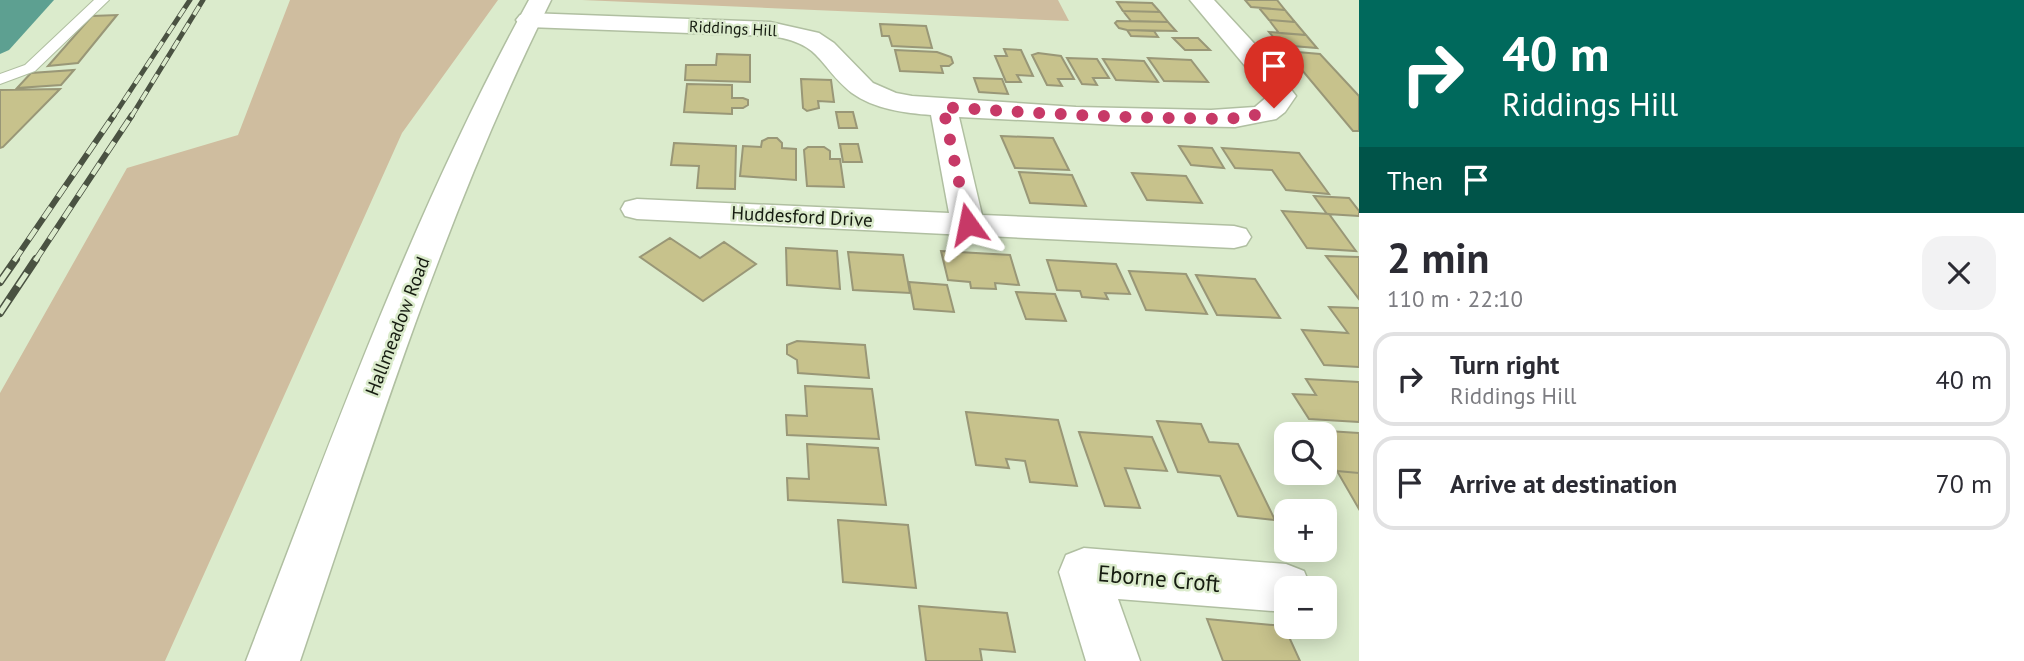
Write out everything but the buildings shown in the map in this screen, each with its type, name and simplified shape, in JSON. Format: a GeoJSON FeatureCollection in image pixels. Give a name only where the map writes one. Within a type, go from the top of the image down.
{"type":"FeatureCollection","features":[{"type":"Feature","properties":{"kind":"street","name":"Riddings Hill"},"geometry":{"type":"LineString","coordinates":[[534,10],[797,33],[815,40],[830,53],[849,79],[866,91],[887,100],[943,107],[1091,117],[1197,118],[1260,115],[1274,108],[1282,96],[1273,82],[1245,47],[1200,0]]}},
{"type":"Feature","properties":{"kind":"street","name":"Hallmeadow Road"},"geometry":{"type":"LineString","coordinates":[[273,661],[396,323],[497,82],[534,10]]}},
{"type":"Feature","properties":{"kind":"street"},"geometry":{"type":"LineString","coordinates":[[943,107],[968,224]]}},
{"type":"Feature","properties":{"kind":"street","name":"Huddesford Drive"},"geometry":{"type":"LineString","coordinates":[[637,209],[1234,237]]}},
{"type":"Feature","properties":{"kind":"street","name":"Eborne Croft"},"geometry":{"type":"LineString","coordinates":[[1113,661],[1084,572],[1274,587]]}},
{"type":"Feature","properties":{"kind":"lane"},"geometry":{"type":"LineString","coordinates":[[0,79],[30,68],[102,0]]}},
{"type":"Feature","properties":{"kind":"shaded area"},"geometry":{"type":"Polygon","coordinates":[[[290,0],[498,0],[402,133],[165,661],[0,661],[0,393],[127,168],[238,135],[290,0]]]}},
{"type":"Feature","properties":{"kind":"shaded area"},"geometry":{"type":"Polygon","coordinates":[[[582,0],[1058,0],[1069,21],[582,0]]]}},
{"type":"Feature","properties":{"kind":"water"},"geometry":{"type":"Polygon","coordinates":[[[0,0],[54,0],[9,50],[0,54],[0,0]]]}},
{"type":"Feature","properties":{"kind":"railway"},"geometry":{"type":"LineString","coordinates":[[113,117],[190,0]]}},
{"type":"Feature","properties":{"kind":"railway"},"geometry":{"type":"LineString","coordinates":[[131,117],[203,0]]}},
{"type":"Feature","properties":{"kind":"railway"},"geometry":{"type":"LineString","coordinates":[[14,261],[114,115]]}},
{"type":"Feature","properties":{"kind":"railway"},"geometry":{"type":"LineString","coordinates":[[35,261],[132,115]]}},
{"type":"Feature","properties":{"kind":"railway"},"geometry":{"type":"LineString","coordinates":[[0,282],[16,259]]}},
{"type":"Feature","properties":{"kind":"railway"},"geometry":{"type":"LineString","coordinates":[[0,313],[36,259]]}},
{"type":"Feature","properties":{"kind":"route"},"geometry":{"type":"LineString","coordinates":[[968,224],[943,107],[1091,117],[1197,118],[1260,115],[1274,108]]}}]}
